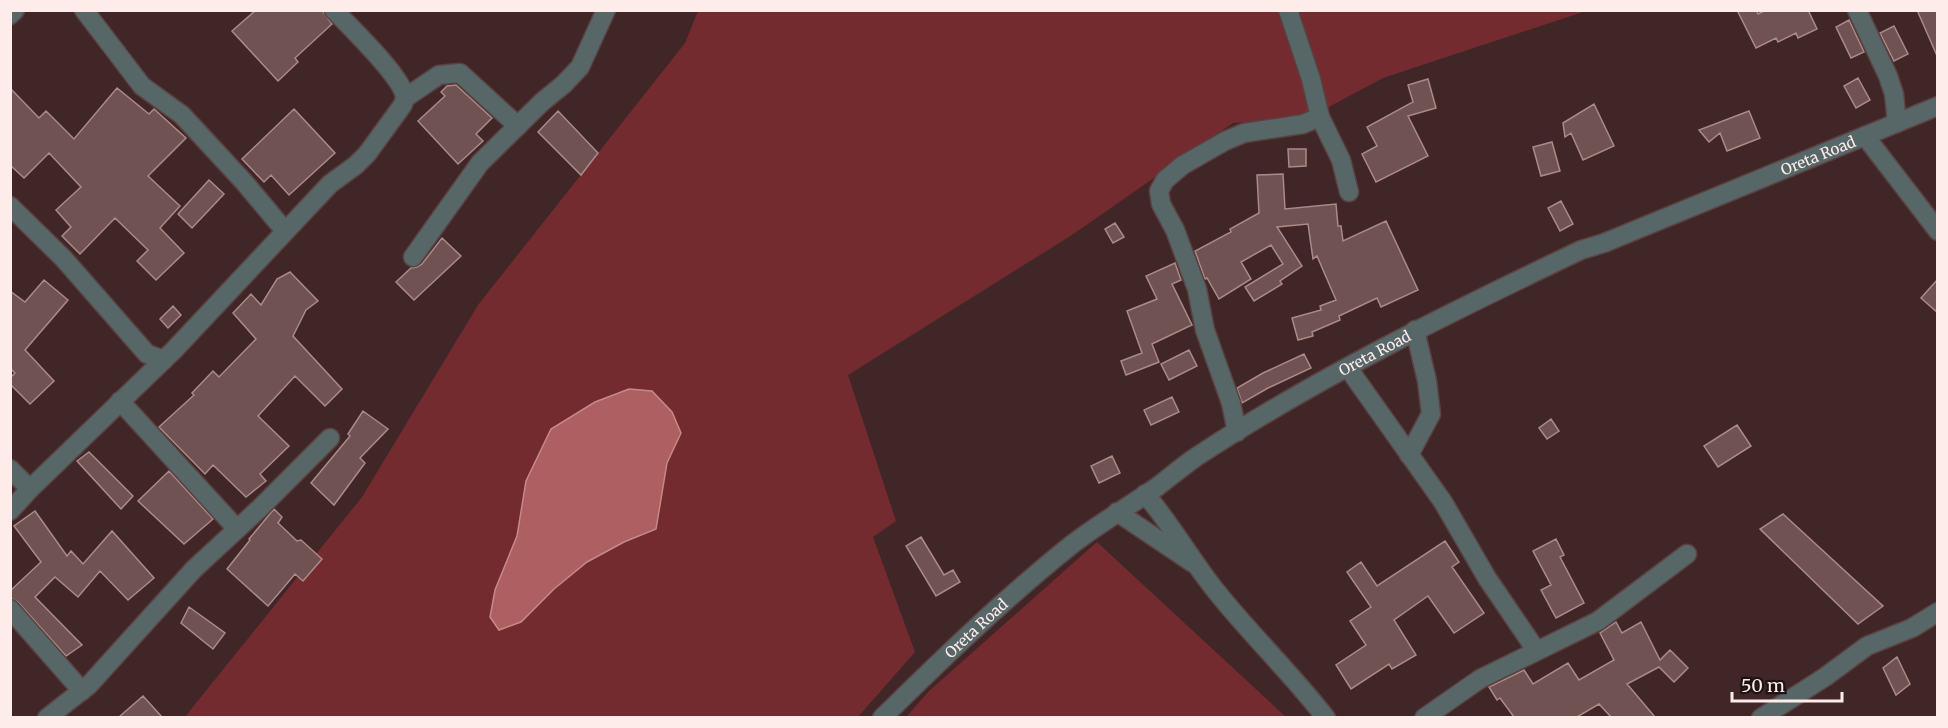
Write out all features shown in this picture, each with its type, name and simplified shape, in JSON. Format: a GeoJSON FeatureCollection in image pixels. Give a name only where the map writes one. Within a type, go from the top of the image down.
{"type":"FeatureCollection","features":[{"type":"Feature","properties":{"kind":"street"},"geometry":{"type":"LineString","coordinates":[[10,15],[15,10]]}},
{"type":"Feature","properties":{"kind":"street"},"geometry":{"type":"LineString","coordinates":[[84,10],[142,86],[182,115],[244,182],[285,231]]}},
{"type":"Feature","properties":{"kind":"street"},"geometry":{"type":"LineString","coordinates":[[334,10],[376,55],[398,83],[405,98]]}},
{"type":"Feature","properties":{"kind":"street"},"geometry":{"type":"LineString","coordinates":[[413,257],[480,163],[580,67],[606,10]]}},
{"type":"Feature","properties":{"kind":"street"},"geometry":{"type":"LineString","coordinates":[[1288,10],[1311,79],[1320,117],[1341,160],[1349,192]]}},
{"type":"Feature","properties":{"kind":"street"},"geometry":{"type":"LineString","coordinates":[[1857,10],[1888,76],[1897,123]]}},
{"type":"Feature","properties":{"kind":"street"},"geometry":{"type":"LineString","coordinates":[[10,511],[147,376],[156,357],[330,184],[367,154],[402,106],[405,98],[439,75],[460,73],[518,126]]}},
{"type":"Feature","properties":{"kind":"street","name":"Oreta Road"},"geometry":{"type":"LineString","coordinates":[[882,717],[1007,598],[1071,546],[1195,458],[1237,432],[1415,330],[1581,250],[1604,243],[1938,106]]}},
{"type":"Feature","properties":{"kind":"street"},"geometry":{"type":"LineString","coordinates":[[1237,432],[1231,403],[1205,330],[1197,290],[1175,230],[1161,204],[1159,191],[1164,180],[1183,165],[1225,141],[1244,133],[1303,124],[1320,117]]}},
{"type":"Feature","properties":{"kind":"street"},"geometry":{"type":"LineString","coordinates":[[1865,136],[1938,231]]}},
{"type":"Feature","properties":{"kind":"street"},"geometry":{"type":"LineString","coordinates":[[10,206],[64,259],[156,357]]}},
{"type":"Feature","properties":{"kind":"street"},"geometry":{"type":"LineString","coordinates":[[1409,455],[1431,414],[1427,381],[1415,330]]}},
{"type":"Feature","properties":{"kind":"street"},"geometry":{"type":"LineString","coordinates":[[1348,368],[1443,502],[1487,578],[1536,650]]}},
{"type":"Feature","properties":{"kind":"street"},"geometry":{"type":"LineString","coordinates":[[120,401],[237,529]]}},
{"type":"Feature","properties":{"kind":"street"},"geometry":{"type":"LineString","coordinates":[[47,717],[89,685],[194,569],[260,508],[330,438]]}},
{"type":"Feature","properties":{"kind":"street"},"geometry":{"type":"LineString","coordinates":[[10,470],[30,489]]}},
{"type":"Feature","properties":{"kind":"street"},"geometry":{"type":"LineString","coordinates":[[1145,494],[1176,532],[1195,563],[1217,592],[1326,717]]}},
{"type":"Feature","properties":{"kind":"street"},"geometry":{"type":"LineString","coordinates":[[1117,512],[1195,563]]}},
{"type":"Feature","properties":{"kind":"street"},"geometry":{"type":"LineString","coordinates":[[1424,717],[1480,679],[1598,621],[1653,582],[1687,554]]}},
{"type":"Feature","properties":{"kind":"street"},"geometry":{"type":"LineString","coordinates":[[10,609],[81,690]]}},
{"type":"Feature","properties":{"kind":"street"},"geometry":{"type":"LineString","coordinates":[[1761,717],[1825,677],[1867,646],[1912,628],[1938,612]]}},
{"type":"Feature","properties":{"kind":"shaded area"},"geometry":{"type":"Polygon","coordinates":[[[698,11],[1586,11],[1383,78],[1310,117],[1233,123],[1072,235],[848,375],[896,521],[873,537],[915,652],[858,717],[184,718],[362,497],[478,305],[685,43],[698,11]]]}},
{"type":"Feature","properties":{"kind":"shaded area"},"geometry":{"type":"Polygon","coordinates":[[[629,389],[652,391],[672,412],[681,433],[667,463],[656,529],[624,542],[587,562],[554,589],[521,622],[499,630],[490,617],[495,590],[517,536],[526,481],[551,429],[595,402],[629,389]]]}},
{"type":"Feature","properties":{"kind":"shaded area"},"geometry":{"type":"Polygon","coordinates":[[[1097,542],[1286,717],[906,717],[929,691],[1097,542]]]}},
{"type":"Feature","properties":{"kind":"building"},"geometry":{"type":"Polygon","coordinates":[[[256,10],[322,10],[332,24],[295,58],[298,62],[278,81],[232,31],[256,10]]]}},
{"type":"Feature","properties":{"kind":"building"},"geometry":{"type":"Polygon","coordinates":[[[1737,10],[1756,10],[1758,14],[1766,10],[1808,10],[1817,29],[1798,38],[1796,33],[1778,42],[1776,38],[1756,48],[1737,10]]]}},
{"type":"Feature","properties":{"kind":"building"},"geometry":{"type":"Polygon","coordinates":[[[1917,10],[1938,10],[1938,58],[1917,10]]]}},
{"type":"Feature","properties":{"kind":"building"},"geometry":{"type":"Polygon","coordinates":[[[1849,20],[1864,52],[1851,58],[1836,27],[1849,20]]]}},
{"type":"Feature","properties":{"kind":"building"},"geometry":{"type":"Polygon","coordinates":[[[1894,26],[1908,54],[1894,61],[1880,33],[1894,26]]]}},
{"type":"Feature","properties":{"kind":"building"},"geometry":{"type":"Polygon","coordinates":[[[1858,78],[1870,100],[1856,108],[1844,86],[1858,78]]]}},
{"type":"Feature","properties":{"kind":"building"},"geometry":{"type":"Polygon","coordinates":[[[1428,79],[1436,108],[1408,116],[1428,156],[1376,182],[1362,154],[1377,146],[1367,127],[1413,102],[1408,85],[1428,79]]]}},
{"type":"Feature","properties":{"kind":"building"},"geometry":{"type":"Polygon","coordinates":[[[456,85],[492,118],[476,134],[483,141],[458,164],[418,121],[445,96],[441,92],[447,86],[456,85]]]}},
{"type":"Feature","properties":{"kind":"building"},"geometry":{"type":"Polygon","coordinates":[[[10,88],[39,118],[46,111],[74,139],[117,88],[149,114],[154,109],[186,138],[148,176],[180,206],[160,228],[184,253],[156,280],[137,261],[148,250],[115,218],[80,254],[62,236],[71,227],[56,210],[81,187],[49,153],[24,178],[10,165],[10,88]]]}},
{"type":"Feature","properties":{"kind":"building"},"geometry":{"type":"Polygon","coordinates":[[[1594,104],[1614,146],[1583,160],[1571,133],[1565,137],[1563,123],[1594,104]]]}},
{"type":"Feature","properties":{"kind":"building"},"geometry":{"type":"Polygon","coordinates":[[[294,109],[335,153],[289,195],[271,175],[264,182],[242,159],[294,109]]]}},
{"type":"Feature","properties":{"kind":"building"},"geometry":{"type":"Polygon","coordinates":[[[558,111],[598,153],[581,175],[538,132],[558,111]]]}},
{"type":"Feature","properties":{"kind":"building"},"geometry":{"type":"Polygon","coordinates":[[[1749,111],[1760,138],[1727,151],[1720,133],[1709,142],[1699,130],[1749,111]]]}},
{"type":"Feature","properties":{"kind":"building"},"geometry":{"type":"Polygon","coordinates":[[[1552,142],[1560,171],[1541,176],[1533,147],[1552,142]]]}},
{"type":"Feature","properties":{"kind":"building"},"geometry":{"type":"Polygon","coordinates":[[[1288,149],[1306,149],[1306,166],[1289,167],[1288,149]]]}},
{"type":"Feature","properties":{"kind":"building"},"geometry":{"type":"Polygon","coordinates":[[[1283,174],[1285,209],[1336,204],[1338,226],[1341,226],[1343,241],[1386,221],[1418,290],[1381,307],[1377,298],[1339,316],[1340,320],[1312,332],[1313,336],[1298,340],[1292,318],[1321,310],[1320,306],[1336,300],[1317,256],[1313,259],[1308,224],[1277,227],[1302,266],[1280,281],[1282,284],[1254,301],[1245,287],[1283,264],[1271,245],[1241,262],[1251,279],[1219,299],[1207,278],[1205,279],[1195,251],[1231,232],[1230,229],[1259,213],[1257,175],[1283,174]]]}},
{"type":"Feature","properties":{"kind":"building"},"geometry":{"type":"Polygon","coordinates":[[[209,180],[224,194],[192,228],[178,214],[209,180]]]}},
{"type":"Feature","properties":{"kind":"building"},"geometry":{"type":"Polygon","coordinates":[[[1561,201],[1573,224],[1560,231],[1548,208],[1561,201]]]}},
{"type":"Feature","properties":{"kind":"building"},"geometry":{"type":"Polygon","coordinates":[[[1115,223],[1124,237],[1113,243],[1105,229],[1115,223]]]}},
{"type":"Feature","properties":{"kind":"building"},"geometry":{"type":"Polygon","coordinates":[[[442,238],[461,256],[414,300],[396,282],[411,268],[422,264],[442,238]]]}},
{"type":"Feature","properties":{"kind":"building"},"geometry":{"type":"Polygon","coordinates":[[[1175,263],[1181,280],[1172,284],[1192,325],[1152,344],[1159,362],[1126,375],[1121,361],[1142,353],[1127,311],[1157,299],[1146,276],[1175,263]]]}},
{"type":"Feature","properties":{"kind":"building"},"geometry":{"type":"Polygon","coordinates":[[[290,272],[318,301],[306,310],[293,336],[342,389],[325,406],[295,376],[258,416],[289,446],[260,474],[266,481],[246,497],[213,465],[205,474],[159,427],[194,395],[192,393],[213,371],[219,377],[256,339],[233,313],[251,294],[261,305],[277,279],[290,272]]]}},
{"type":"Feature","properties":{"kind":"building"},"geometry":{"type":"Polygon","coordinates":[[[1938,279],[1938,313],[1921,298],[1938,279]]]}},
{"type":"Feature","properties":{"kind":"building"},"geometry":{"type":"Polygon","coordinates":[[[44,280],[68,300],[25,350],[54,381],[30,404],[10,384],[10,378],[15,373],[10,368],[10,291],[25,302],[44,280]]]}},
{"type":"Feature","properties":{"kind":"building"},"geometry":{"type":"Polygon","coordinates":[[[173,306],[181,315],[168,328],[160,319],[173,306]]]}},
{"type":"Feature","properties":{"kind":"building"},"geometry":{"type":"Polygon","coordinates":[[[1189,350],[1197,366],[1169,380],[1161,364],[1189,350]]]}},
{"type":"Feature","properties":{"kind":"building"},"geometry":{"type":"Polygon","coordinates":[[[1304,354],[1311,368],[1242,403],[1237,388],[1304,354]]]}},
{"type":"Feature","properties":{"kind":"building"},"geometry":{"type":"Polygon","coordinates":[[[1172,397],[1179,412],[1151,425],[1144,410],[1172,397]]]}},
{"type":"Feature","properties":{"kind":"building"},"geometry":{"type":"Polygon","coordinates":[[[363,411],[388,429],[360,458],[365,463],[334,505],[311,483],[350,436],[348,434],[363,411]]]}},
{"type":"Feature","properties":{"kind":"building"},"geometry":{"type":"Polygon","coordinates":[[[1551,419],[1559,431],[1547,439],[1539,428],[1551,419]]]}},
{"type":"Feature","properties":{"kind":"building"},"geometry":{"type":"Polygon","coordinates":[[[1737,425],[1751,446],[1718,467],[1704,446],[1737,425]]]}},
{"type":"Feature","properties":{"kind":"building"},"geometry":{"type":"Polygon","coordinates":[[[89,452],[133,496],[121,509],[77,461],[89,452]]]}},
{"type":"Feature","properties":{"kind":"building"},"geometry":{"type":"Polygon","coordinates":[[[1112,456],[1120,473],[1099,483],[1091,466],[1112,456]]]}},
{"type":"Feature","properties":{"kind":"building"},"geometry":{"type":"Polygon","coordinates":[[[169,471],[213,519],[184,544],[138,501],[169,471]]]}},
{"type":"Feature","properties":{"kind":"building"},"geometry":{"type":"Polygon","coordinates":[[[274,509],[282,517],[278,523],[297,541],[301,540],[322,559],[303,581],[295,574],[268,606],[227,569],[274,509]]]}},
{"type":"Feature","properties":{"kind":"building"},"geometry":{"type":"Polygon","coordinates":[[[35,511],[67,556],[71,551],[83,564],[112,531],[154,578],[128,600],[100,571],[78,597],[55,577],[35,597],[82,645],[66,656],[18,602],[10,598],[10,591],[41,562],[14,526],[35,511]]]}},
{"type":"Feature","properties":{"kind":"building"},"geometry":{"type":"Polygon","coordinates":[[[1783,514],[1883,606],[1858,624],[1760,529],[1783,514]]]}},
{"type":"Feature","properties":{"kind":"building"},"geometry":{"type":"Polygon","coordinates":[[[921,537],[944,575],[953,570],[960,582],[936,596],[906,546],[921,537]]]}},
{"type":"Feature","properties":{"kind":"building"},"geometry":{"type":"Polygon","coordinates":[[[1556,539],[1564,555],[1560,557],[1584,603],[1556,618],[1541,590],[1551,585],[1533,551],[1556,539]]]}},
{"type":"Feature","properties":{"kind":"building"},"geometry":{"type":"Polygon","coordinates":[[[1445,541],[1459,562],[1452,567],[1484,613],[1454,633],[1428,596],[1394,620],[1416,655],[1392,669],[1389,664],[1351,689],[1336,665],[1366,645],[1350,621],[1371,607],[1347,572],[1361,562],[1377,586],[1445,541]]]}},
{"type":"Feature","properties":{"kind":"building"},"geometry":{"type":"Polygon","coordinates":[[[189,607],[225,633],[213,649],[181,623],[189,607]]]}},
{"type":"Feature","properties":{"kind":"building"},"geometry":{"type":"Polygon","coordinates":[[[1616,622],[1622,633],[1641,622],[1660,660],[1670,650],[1688,668],[1674,682],[1659,667],[1627,684],[1655,717],[1611,717],[1599,704],[1577,717],[1514,717],[1500,698],[1497,700],[1489,687],[1524,670],[1533,684],[1568,663],[1579,680],[1614,660],[1600,633],[1616,622]]]}},
{"type":"Feature","properties":{"kind":"building"},"geometry":{"type":"Polygon","coordinates":[[[1897,657],[1910,684],[1896,695],[1883,668],[1897,657]]]}},
{"type":"Feature","properties":{"kind":"building"},"geometry":{"type":"Polygon","coordinates":[[[143,696],[162,717],[119,717],[143,696]]]}}]}
